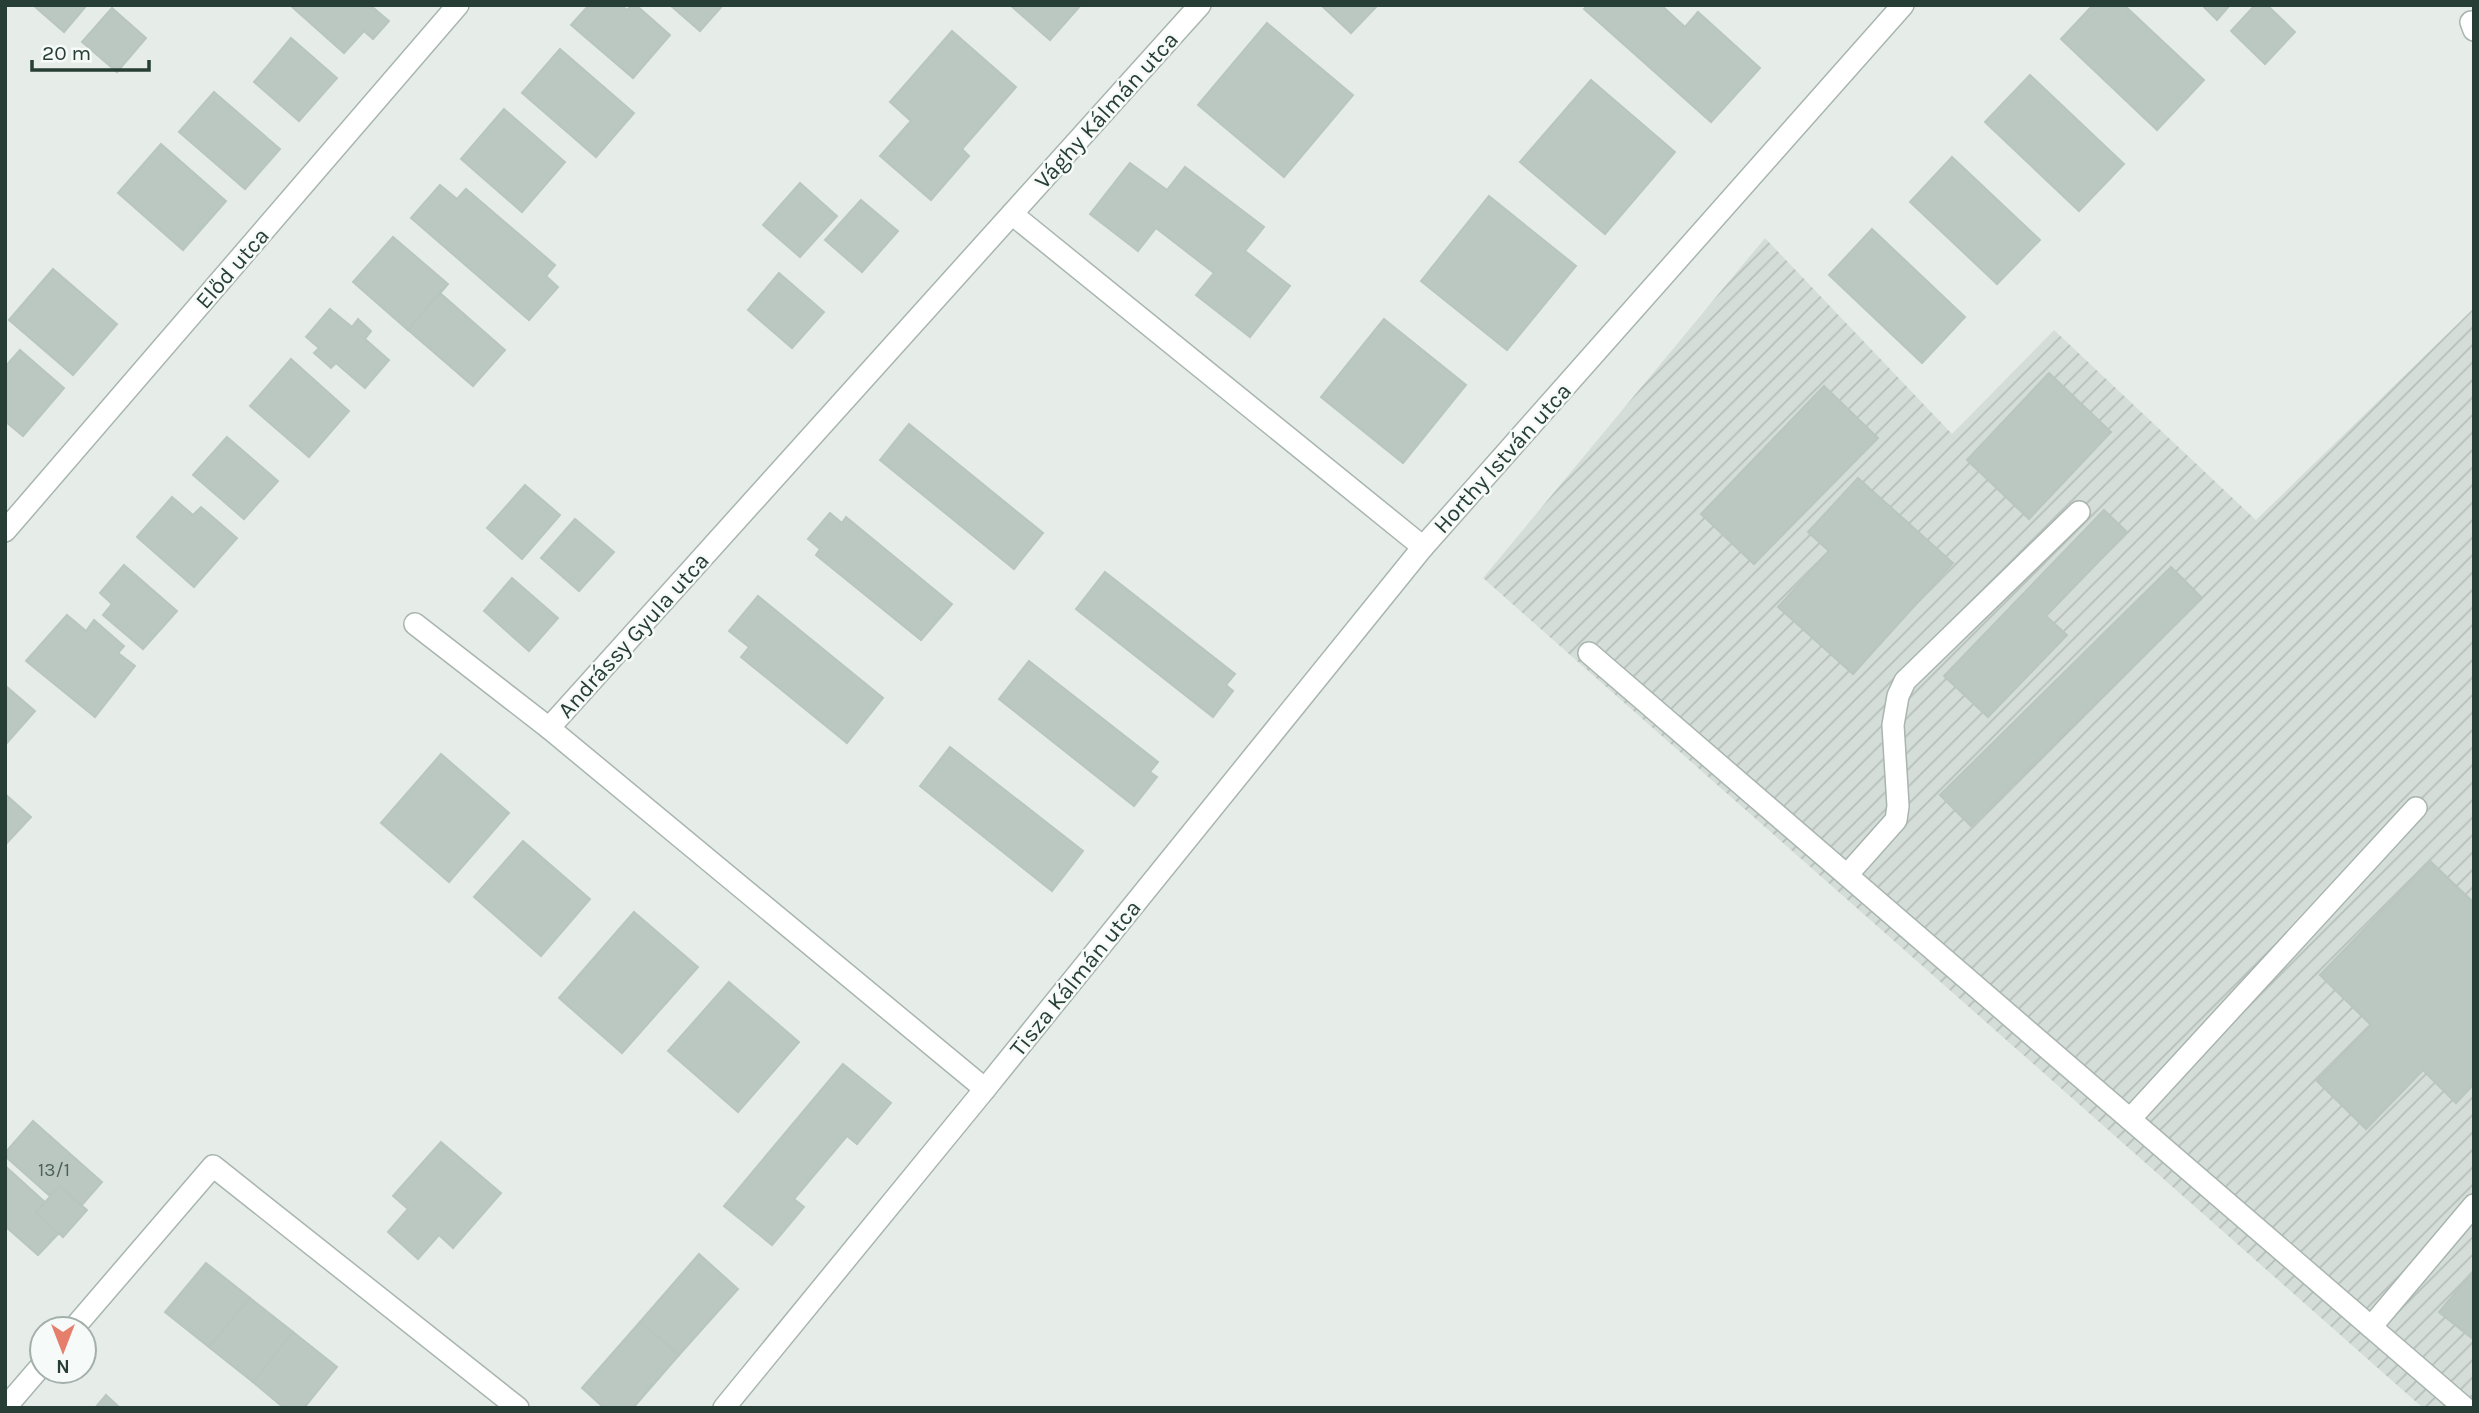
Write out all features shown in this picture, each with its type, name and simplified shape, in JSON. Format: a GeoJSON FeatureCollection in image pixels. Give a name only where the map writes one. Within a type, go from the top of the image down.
{"type":"FeatureCollection","features":[{"type":"Feature","properties":{"kind":"street","name":"Előd utca"},"geometry":{"type":"LineString","coordinates":[[5,531],[458,5]]}},
{"type":"Feature","properties":{"kind":"street","name":"Vághy Kálmán utca"},"geometry":{"type":"LineString","coordinates":[[1012,214],[1200,5]]}},
{"type":"Feature","properties":{"kind":"street","name":"Horthy István utca"},"geometry":{"type":"LineString","coordinates":[[1012,214],[1423,547],[1903,5]]}},
{"type":"Feature","properties":{"kind":"street","name":"Andrássy Gyula utca"},"geometry":{"type":"LineString","coordinates":[[985,1089],[549,728],[1012,214]]}},
{"type":"Feature","properties":{"kind":"street"},"geometry":{"type":"LineString","coordinates":[[1847,876],[1896,820],[1898,806],[1893,725],[1898,696],[1905,681],[2079,512]]}},
{"type":"Feature","properties":{"kind":"street","name":"Tisza Kálmán utca"},"geometry":{"type":"LineString","coordinates":[[723,1408],[1423,547]]}},
{"type":"Feature","properties":{"kind":"street"},"geometry":{"type":"LineString","coordinates":[[415,624],[549,728]]}},
{"type":"Feature","properties":{"kind":"street"},"geometry":{"type":"LineString","coordinates":[[1589,653],[2465,1408]]}},
{"type":"Feature","properties":{"kind":"street"},"geometry":{"type":"LineString","coordinates":[[2130,1119],[2416,808]]}},
{"type":"Feature","properties":{"kind":"street"},"geometry":{"type":"LineString","coordinates":[[85,1315],[213,1166],[518,1408]]}},
{"type":"Feature","properties":{"kind":"street"},"geometry":{"type":"LineString","coordinates":[[2371,1327],[2474,1205]]}},
{"type":"Feature","properties":{"kind":"street"},"geometry":{"type":"LineString","coordinates":[[5,1408],[28,1381]]}},
{"type":"Feature","properties":{"kind":"shaded area"},"geometry":{"type":"Polygon","coordinates":[[[1765,238],[1952,434],[2054,330],[2256,520],[2474,308],[2474,1408],[2423,1408],[1483,578],[1765,238]]]}},
{"type":"Feature","properties":{"kind":"building"},"geometry":{"type":"Polygon","coordinates":[[[33,5],[87,5],[64,32],[33,5]]]}},
{"type":"Feature","properties":{"kind":"building"},"geometry":{"type":"Polygon","coordinates":[[[290,5],[370,5],[389,21],[373,39],[364,31],[344,53],[290,5]]]}},
{"type":"Feature","properties":{"kind":"building"},"geometry":{"type":"Polygon","coordinates":[[[589,5],[621,5],[627,10],[636,5],[670,35],[633,78],[571,25],[589,5]]]}},
{"type":"Feature","properties":{"kind":"building"},"geometry":{"type":"Polygon","coordinates":[[[670,5],[723,5],[700,31],[670,5]]]}},
{"type":"Feature","properties":{"kind":"building"},"geometry":{"type":"Polygon","coordinates":[[[1010,5],[1081,5],[1050,40],[1010,5]]]}},
{"type":"Feature","properties":{"kind":"building"},"geometry":{"type":"Polygon","coordinates":[[[1321,5],[1378,5],[1351,33],[1321,5]]]}},
{"type":"Feature","properties":{"kind":"building"},"geometry":{"type":"Polygon","coordinates":[[[1588,5],[1661,5],[1685,27],[1698,12],[1760,68],[1711,122],[1584,9],[1588,5]]]}},
{"type":"Feature","properties":{"kind":"building"},"geometry":{"type":"Polygon","coordinates":[[[2093,5],[2124,5],[2204,80],[2157,130],[2061,39],[2093,5]]]}},
{"type":"Feature","properties":{"kind":"building"},"geometry":{"type":"Polygon","coordinates":[[[2202,5],[2230,5],[2217,20],[2202,5]]]}},
{"type":"Feature","properties":{"kind":"building"},"geometry":{"type":"Polygon","coordinates":[[[2255,5],[2267,5],[2295,32],[2265,64],[2231,31],[2255,5]]]}},
{"type":"Feature","properties":{"kind":"building"},"geometry":{"type":"Polygon","coordinates":[[[112,8],[146,38],[117,72],[82,42],[112,8]]]}},
{"type":"Feature","properties":{"kind":"building"},"geometry":{"type":"Polygon","coordinates":[[[1267,23],[1353,95],[1284,177],[1198,105],[1267,23]]]}},
{"type":"Feature","properties":{"kind":"building"},"geometry":{"type":"Polygon","coordinates":[[[952,31],[1016,87],[962,149],[969,156],[931,200],[880,156],[911,121],[890,102],[952,31]]]}},
{"type":"Feature","properties":{"kind":"building"},"geometry":{"type":"Polygon","coordinates":[[[291,38],[337,78],[299,121],[254,82],[291,38]]]}},
{"type":"Feature","properties":{"kind":"building"},"geometry":{"type":"Polygon","coordinates":[[[560,49],[634,113],[596,157],[522,93],[560,49]]]}},
{"type":"Feature","properties":{"kind":"building"},"geometry":{"type":"Polygon","coordinates":[[[2030,75],[2124,164],[2079,211],[1985,122],[2030,75]]]}},
{"type":"Feature","properties":{"kind":"building"},"geometry":{"type":"Polygon","coordinates":[[[1591,80],[1675,152],[1605,234],[1520,162],[1591,80]]]}},
{"type":"Feature","properties":{"kind":"building"},"geometry":{"type":"Polygon","coordinates":[[[214,92],[280,149],[245,189],[179,132],[214,92]]]}},
{"type":"Feature","properties":{"kind":"building"},"geometry":{"type":"Polygon","coordinates":[[[504,109],[565,162],[522,212],[461,159],[504,109]]]}},
{"type":"Feature","properties":{"kind":"building"},"geometry":{"type":"Polygon","coordinates":[[[161,144],[226,201],[183,250],[118,193],[161,144]]]}},
{"type":"Feature","properties":{"kind":"building"},"geometry":{"type":"Polygon","coordinates":[[[1952,157],[2040,240],[1997,284],[1910,202],[1952,157]]]}},
{"type":"Feature","properties":{"kind":"building"},"geometry":{"type":"Polygon","coordinates":[[[1130,163],[1167,190],[1185,167],[1264,227],[1245,251],[1290,286],[1250,337],[1196,295],[1214,273],[1156,228],[1138,251],[1090,214],[1130,163]]]}},
{"type":"Feature","properties":{"kind":"building"},"geometry":{"type":"Polygon","coordinates":[[[800,183],[837,216],[800,257],[763,225],[800,183]]]}},
{"type":"Feature","properties":{"kind":"building"},"geometry":{"type":"Polygon","coordinates":[[[440,185],[457,199],[466,189],[555,265],[546,276],[558,287],[529,320],[411,218],[440,185]]]}},
{"type":"Feature","properties":{"kind":"building"},"geometry":{"type":"Polygon","coordinates":[[[1489,196],[1576,266],[1507,350],[1421,281],[1489,196]]]}},
{"type":"Feature","properties":{"kind":"building"},"geometry":{"type":"Polygon","coordinates":[[[861,200],[898,231],[862,272],[825,240],[861,200]]]}},
{"type":"Feature","properties":{"kind":"building"},"geometry":{"type":"Polygon","coordinates":[[[1872,229],[1965,317],[1922,363],[1829,275],[1872,229]]]}},
{"type":"Feature","properties":{"kind":"building"},"geometry":{"type":"Polygon","coordinates":[[[393,237],[448,284],[408,330],[353,282],[393,237]]]}},
{"type":"Feature","properties":{"kind":"building"},"geometry":{"type":"Polygon","coordinates":[[[53,269],[117,324],[73,375],[9,320],[53,269]]]}},
{"type":"Feature","properties":{"kind":"building"},"geometry":{"type":"Polygon","coordinates":[[[779,273],[824,312],[792,348],[748,310],[779,273]]]}},
{"type":"Feature","properties":{"kind":"building"},"geometry":{"type":"Polygon","coordinates":[[[440,293],[505,350],[473,386],[408,330],[440,293]]]}},
{"type":"Feature","properties":{"kind":"building"},"geometry":{"type":"Polygon","coordinates":[[[330,309],[352,327],[358,319],[371,331],[365,339],[389,360],[365,388],[336,363],[331,368],[314,353],[319,348],[306,337],[330,309]]]}},
{"type":"Feature","properties":{"kind":"building"},"geometry":{"type":"Polygon","coordinates":[[[1384,319],[1466,385],[1403,463],[1321,397],[1384,319]]]}},
{"type":"Feature","properties":{"kind":"building"},"geometry":{"type":"Polygon","coordinates":[[[20,350],[64,388],[23,436],[5,421],[5,367],[20,350]]]}},
{"type":"Feature","properties":{"kind":"building"},"geometry":{"type":"Polygon","coordinates":[[[291,359],[349,411],[309,457],[250,406],[291,359]]]}},
{"type":"Feature","properties":{"kind":"building"},"geometry":{"type":"Polygon","coordinates":[[[2049,373],[2111,432],[2029,519],[1967,460],[2049,373]]]}},
{"type":"Feature","properties":{"kind":"building"},"geometry":{"type":"Polygon","coordinates":[[[1824,386],[1878,438],[1754,564],[1701,514],[1824,386]]]}},
{"type":"Feature","properties":{"kind":"building"},"geometry":{"type":"Polygon","coordinates":[[[909,424],[1043,533],[1014,569],[880,460],[909,424]]]}},
{"type":"Feature","properties":{"kind":"building"},"geometry":{"type":"Polygon","coordinates":[[[227,437],[278,481],[244,519],[193,475],[227,437]]]}},
{"type":"Feature","properties":{"kind":"building"},"geometry":{"type":"Polygon","coordinates":[[[1858,478],[1953,563],[1853,674],[1778,607],[1829,551],[1808,532],[1858,478]]]}},
{"type":"Feature","properties":{"kind":"building"},"geometry":{"type":"Polygon","coordinates":[[[525,485],[560,515],[522,559],[487,528],[525,485]]]}},
{"type":"Feature","properties":{"kind":"building"},"geometry":{"type":"Polygon","coordinates":[[[172,497],[193,515],[201,507],[237,538],[194,587],[137,537],[172,497]]]}},
{"type":"Feature","properties":{"kind":"building"},"geometry":{"type":"Polygon","coordinates":[[[2104,510],[2127,532],[2046,616],[2067,635],[1988,717],[1944,676],[2104,510]]]}},
{"type":"Feature","properties":{"kind":"building"},"geometry":{"type":"Polygon","coordinates":[[[830,513],[842,523],[846,517],[952,604],[921,640],[816,555],[820,549],[808,539],[830,513]]]}},
{"type":"Feature","properties":{"kind":"building"},"geometry":{"type":"Polygon","coordinates":[[[575,519],[614,552],[579,591],[541,558],[575,519]]]}},
{"type":"Feature","properties":{"kind":"building"},"geometry":{"type":"Polygon","coordinates":[[[124,565],[177,611],[143,649],[103,615],[112,604],[100,593],[124,565]]]}},
{"type":"Feature","properties":{"kind":"building"},"geometry":{"type":"Polygon","coordinates":[[[2171,567],[2202,598],[1971,826],[1940,795],[2171,567]]]}},
{"type":"Feature","properties":{"kind":"building"},"geometry":{"type":"Polygon","coordinates":[[[1105,572],[1235,674],[1226,685],[1233,691],[1213,717],[1076,609],[1105,572]]]}},
{"type":"Feature","properties":{"kind":"building"},"geometry":{"type":"Polygon","coordinates":[[[512,578],[558,618],[529,651],[484,611],[512,578]]]}},
{"type":"Feature","properties":{"kind":"building"},"geometry":{"type":"Polygon","coordinates":[[[758,596],[883,698],[847,743],[741,657],[749,647],[729,631],[758,596]]]}},
{"type":"Feature","properties":{"kind":"building"},"geometry":{"type":"Polygon","coordinates":[[[67,615],[86,631],[94,620],[124,646],[118,653],[135,666],[95,717],[26,661],[67,615]]]}},
{"type":"Feature","properties":{"kind":"building"},"geometry":{"type":"Polygon","coordinates":[[[1029,661],[1158,762],[1150,772],[1157,777],[1134,806],[999,699],[1029,661]]]}},
{"type":"Feature","properties":{"kind":"building"},"geometry":{"type":"Polygon","coordinates":[[[7,687],[35,711],[5,745],[5,689],[7,687]]]}},
{"type":"Feature","properties":{"kind":"building"},"geometry":{"type":"Polygon","coordinates":[[[950,747],[1083,851],[1052,891],[920,786],[950,747]]]}},
{"type":"Feature","properties":{"kind":"building"},"geometry":{"type":"Polygon","coordinates":[[[441,754],[509,813],[449,882],[381,823],[441,754]]]}},
{"type":"Feature","properties":{"kind":"building"},"geometry":{"type":"Polygon","coordinates":[[[5,794],[31,817],[5,845],[5,794]]]}},
{"type":"Feature","properties":{"kind":"building"},"geometry":{"type":"Polygon","coordinates":[[[523,841],[590,899],[541,956],[474,897],[523,841]]]}},
{"type":"Feature","properties":{"kind":"building"},"geometry":{"type":"Polygon","coordinates":[[[2430,861],[2474,903],[2474,1084],[2456,1103],[2423,1070],[2366,1129],[2317,1081],[2371,1025],[2320,975],[2430,861]]]}},
{"type":"Feature","properties":{"kind":"building"},"geometry":{"type":"Polygon","coordinates":[[[634,912],[698,967],[622,1053],[559,998],[634,912]]]}},
{"type":"Feature","properties":{"kind":"building"},"geometry":{"type":"Polygon","coordinates":[[[729,982],[799,1042],[738,1112],[668,1051],[729,982]]]}},
{"type":"Feature","properties":{"kind":"building"},"geometry":{"type":"Polygon","coordinates":[[[843,1064],[891,1103],[857,1144],[847,1136],[794,1199],[804,1207],[772,1245],[724,1206],[843,1064]]]}},
{"type":"Feature","properties":{"kind":"building"},"geometry":{"type":"Polygon","coordinates":[[[33,1121],[102,1182],[81,1206],[59,1186],[51,1197],[5,1156],[33,1121]]]}},
{"type":"Feature","properties":{"kind":"building"},"geometry":{"type":"Polygon","coordinates":[[[441,1142],[501,1193],[453,1248],[439,1235],[418,1259],[388,1232],[408,1209],[393,1196],[441,1142]]]}},
{"type":"Feature","properties":{"kind":"building"},"geometry":{"type":"Polygon","coordinates":[[[5,1166],[45,1202],[36,1213],[59,1233],[38,1255],[5,1226],[5,1166]]]}},
{"type":"Feature","properties":{"kind":"building"},"geometry":{"type":"Polygon","coordinates":[[[59,1186],[87,1210],[63,1237],[36,1213],[59,1186]]]}},
{"type":"Feature","properties":{"kind":"building"},"geometry":{"type":"Polygon","coordinates":[[[699,1254],[738,1289],[679,1355],[640,1322],[699,1254]]]}},
{"type":"Feature","properties":{"kind":"building"},"geometry":{"type":"Polygon","coordinates":[[[206,1263],[250,1298],[209,1347],[165,1312],[206,1263]]]}},
{"type":"Feature","properties":{"kind":"building"},"geometry":{"type":"Polygon","coordinates":[[[2474,1270],[2474,1340],[2439,1312],[2474,1270]]]}},
{"type":"Feature","properties":{"kind":"building"},"geometry":{"type":"Polygon","coordinates":[[[250,1298],[293,1332],[253,1382],[209,1347],[250,1298]]]}},
{"type":"Feature","properties":{"kind":"building"},"geometry":{"type":"Polygon","coordinates":[[[640,1322],[679,1355],[633,1408],[604,1408],[582,1388],[640,1322]]]}},
{"type":"Feature","properties":{"kind":"building"},"geometry":{"type":"Polygon","coordinates":[[[293,1332],[337,1367],[304,1408],[284,1408],[253,1382],[293,1332]]]}},
{"type":"Feature","properties":{"kind":"building"},"geometry":{"type":"Polygon","coordinates":[[[106,1395],[120,1408],[95,1408],[106,1395]]]}}]}
